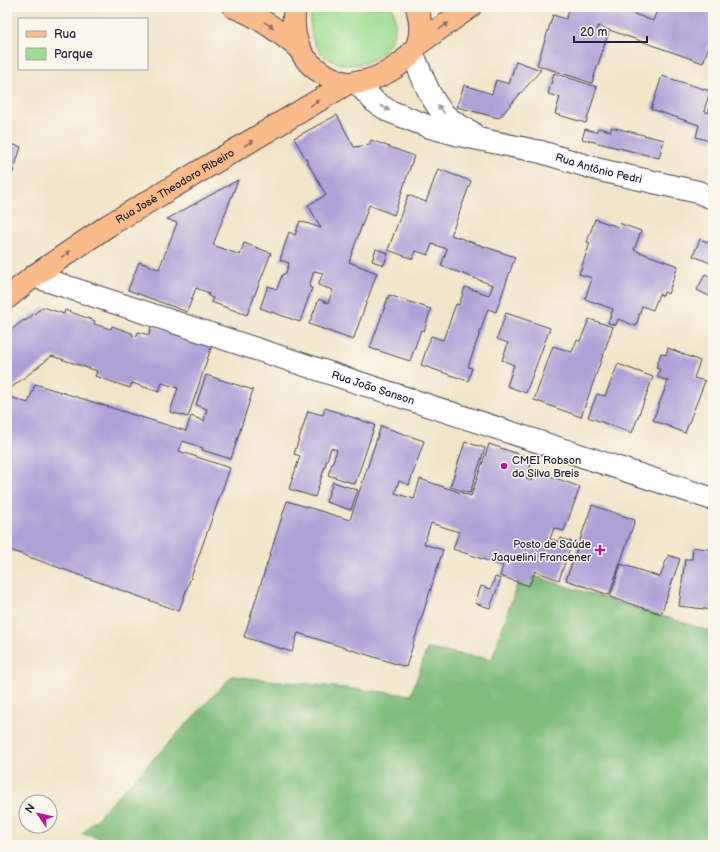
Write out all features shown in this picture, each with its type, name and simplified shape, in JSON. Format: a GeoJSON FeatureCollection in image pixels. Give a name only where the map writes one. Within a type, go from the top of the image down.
{"type":"FeatureCollection","features":[{"type":"Feature","properties":{"kind":"main road"},"geometry":{"type":"LineString","coordinates":[[234,7],[254,15],[300,48]]}},
{"type":"Feature","properties":{"kind":"main road"},"geometry":{"type":"LineString","coordinates":[[295,7],[293,21],[297,42],[307,62],[316,69],[336,80],[352,83],[371,80],[402,63],[415,48],[470,7]]}},
{"type":"Feature","properties":{"kind":"main road"},"geometry":{"type":"LineString","coordinates":[[415,48],[420,20],[417,7]]}},
{"type":"Feature","properties":{"kind":"main road","name":"Rua José Theodoro Ribeiro"},"geometry":{"type":"LineString","coordinates":[[7,298],[34,276],[109,225],[352,83]]}},
{"type":"Feature","properties":{"kind":"street","name":"Rua Antônio Pedri"},"geometry":{"type":"LineString","coordinates":[[415,48],[430,92],[445,114],[457,124],[484,140]]}},
{"type":"Feature","properties":{"kind":"street","name":"Rua Antônio Pedri"},"geometry":{"type":"LineString","coordinates":[[352,83],[375,102],[389,110],[430,127],[540,152],[600,170],[698,192],[713,198]]}},
{"type":"Feature","properties":{"kind":"street","name":"Rua João Sanson"},"geometry":{"type":"LineString","coordinates":[[34,276],[713,499]]}},
{"type":"Feature","properties":{"kind":"green space"},"geometry":{"type":"Polygon","coordinates":[[[313,7],[392,7],[395,16],[393,35],[383,52],[372,60],[360,64],[347,65],[334,62],[324,55],[315,45],[310,25],[313,7]]]}},
{"type":"Feature","properties":{"kind":"green space"},"geometry":{"type":"Polygon","coordinates":[[[521,572],[713,632],[713,845],[124,845],[82,834],[232,676],[411,695],[427,649],[492,659],[521,572]]]}},
{"type":"Feature","properties":{"kind":"building"},"geometry":{"type":"Polygon","coordinates":[[[570,7],[616,7],[653,21],[658,7],[713,7],[713,34],[703,63],[598,26],[597,30],[608,34],[592,83],[537,65],[553,15],[566,19],[570,7]]]}},
{"type":"Feature","properties":{"kind":"building"},"geometry":{"type":"Polygon","coordinates":[[[516,61],[541,70],[499,118],[457,107],[464,85],[492,94],[496,80],[509,84],[516,61]]]}},
{"type":"Feature","properties":{"kind":"building"},"geometry":{"type":"Polygon","coordinates":[[[554,73],[597,87],[586,123],[555,114],[560,97],[548,94],[554,73]]]}},
{"type":"Feature","properties":{"kind":"building"},"geometry":{"type":"Polygon","coordinates":[[[662,76],[710,91],[704,111],[708,113],[713,97],[713,142],[696,137],[699,125],[651,109],[662,76]]]}},
{"type":"Feature","properties":{"kind":"building"},"geometry":{"type":"Polygon","coordinates":[[[337,115],[354,147],[369,145],[371,140],[414,156],[394,215],[369,205],[349,262],[377,273],[353,340],[309,324],[319,299],[328,303],[333,290],[318,285],[323,273],[314,271],[309,287],[312,288],[300,322],[260,308],[268,286],[277,289],[282,275],[286,273],[289,263],[280,260],[289,232],[295,235],[300,221],[321,228],[308,205],[326,195],[294,138],[337,115]]]}},
{"type":"Feature","properties":{"kind":"building"},"geometry":{"type":"Polygon","coordinates":[[[611,127],[664,140],[659,158],[582,139],[585,129],[596,132],[598,128],[611,131],[611,127]]]}},
{"type":"Feature","properties":{"kind":"building"},"geometry":{"type":"Polygon","coordinates":[[[7,143],[21,147],[7,191],[7,143]]]}},
{"type":"Feature","properties":{"kind":"building"},"geometry":{"type":"Polygon","coordinates":[[[438,169],[471,181],[451,235],[515,257],[496,312],[488,309],[468,367],[472,368],[468,381],[421,365],[431,336],[443,340],[456,304],[459,305],[465,287],[489,295],[493,285],[441,266],[447,249],[432,244],[428,255],[416,251],[413,259],[388,250],[408,195],[426,202],[438,169]]]}},
{"type":"Feature","properties":{"kind":"building"},"geometry":{"type":"Polygon","coordinates":[[[238,180],[213,245],[240,255],[244,243],[271,253],[247,315],[211,302],[213,298],[208,296],[209,293],[196,288],[187,312],[128,290],[139,262],[159,269],[177,223],[167,219],[238,180]]]}},
{"type":"Feature","properties":{"kind":"building"},"geometry":{"type":"Polygon","coordinates":[[[595,219],[618,227],[619,223],[641,231],[634,250],[678,266],[668,294],[664,292],[663,296],[659,294],[653,310],[642,306],[636,326],[618,319],[616,325],[608,323],[613,309],[585,299],[592,278],[579,274],[590,243],[587,242],[595,219]]]}},
{"type":"Feature","properties":{"kind":"building"},"geometry":{"type":"Polygon","coordinates":[[[713,235],[713,264],[693,256],[700,239],[710,243],[713,235]]]}},
{"type":"Feature","properties":{"kind":"building"},"geometry":{"type":"Polygon","coordinates":[[[376,249],[388,253],[384,265],[372,261],[376,249]]]}},
{"type":"Feature","properties":{"kind":"building"},"geometry":{"type":"Polygon","coordinates":[[[705,274],[713,278],[713,298],[697,290],[705,274]]]}},
{"type":"Feature","properties":{"kind":"building"},"geometry":{"type":"Polygon","coordinates":[[[389,295],[431,309],[424,331],[421,330],[410,361],[370,348],[389,295]]]}},
{"type":"Feature","properties":{"kind":"building"},"geometry":{"type":"Polygon","coordinates":[[[43,307],[64,314],[65,310],[95,321],[94,324],[111,329],[112,326],[132,333],[132,335],[136,337],[138,332],[149,335],[152,325],[212,345],[188,417],[170,412],[178,388],[162,383],[159,392],[132,383],[130,388],[95,376],[97,371],[52,356],[7,391],[7,339],[11,336],[8,332],[43,307]]]}},
{"type":"Feature","properties":{"kind":"building"},"geometry":{"type":"Polygon","coordinates":[[[506,313],[550,328],[526,393],[507,386],[514,365],[502,360],[508,343],[497,339],[506,313]]]}},
{"type":"Feature","properties":{"kind":"building"},"geometry":{"type":"Polygon","coordinates":[[[589,319],[613,327],[581,417],[534,400],[553,346],[572,352],[577,340],[580,341],[589,319]]]}},
{"type":"Feature","properties":{"kind":"building"},"geometry":{"type":"Polygon","coordinates":[[[668,348],[700,361],[694,378],[705,381],[685,433],[653,420],[668,381],[657,377],[660,369],[656,368],[661,353],[666,355],[668,348]]]}},
{"type":"Feature","properties":{"kind":"building"},"geometry":{"type":"Polygon","coordinates":[[[618,364],[653,377],[632,433],[588,417],[597,394],[605,396],[618,364]]]}},
{"type":"Feature","properties":{"kind":"building"},"geometry":{"type":"Polygon","coordinates":[[[206,375],[253,390],[231,459],[202,450],[203,448],[183,441],[179,451],[230,468],[179,611],[7,549],[7,396],[28,403],[35,384],[186,431],[191,416],[204,421],[207,409],[196,405],[206,375]]]}},
{"type":"Feature","properties":{"kind":"building"},"geometry":{"type":"Polygon","coordinates":[[[325,408],[375,425],[355,484],[328,475],[337,450],[331,448],[315,497],[289,489],[300,456],[294,454],[308,411],[323,415],[325,408]]]}},
{"type":"Feature","properties":{"kind":"building"},"geometry":{"type":"Polygon","coordinates":[[[381,426],[424,441],[409,485],[399,481],[395,493],[414,499],[420,479],[471,496],[489,444],[533,459],[526,479],[532,481],[536,471],[580,487],[564,531],[554,528],[550,539],[559,542],[561,538],[572,542],[559,580],[535,571],[529,586],[500,576],[503,566],[453,549],[459,532],[431,523],[424,544],[443,550],[406,667],[298,633],[292,652],[244,637],[287,501],[350,520],[381,426]]]}},
{"type":"Feature","properties":{"kind":"building"},"geometry":{"type":"Polygon","coordinates":[[[465,442],[485,448],[470,493],[450,487],[465,442]]]}},
{"type":"Feature","properties":{"kind":"building"},"geometry":{"type":"Polygon","coordinates":[[[333,482],[358,490],[351,510],[326,502],[333,482]]]}},
{"type":"Feature","properties":{"kind":"building","name":"Posto de Saúde Jaquelini Francener"},"geometry":{"type":"Polygon","coordinates":[[[592,505],[635,520],[609,595],[566,580],[592,505]]]}},
{"type":"Feature","properties":{"kind":"building"},"geometry":{"type":"Polygon","coordinates":[[[693,547],[713,550],[713,610],[679,606],[685,559],[692,559],[693,547]]]}},
{"type":"Feature","properties":{"kind":"building"},"geometry":{"type":"Polygon","coordinates":[[[668,555],[680,559],[661,614],[610,597],[621,564],[660,577],[668,555]]]}},
{"type":"Feature","properties":{"kind":"building"},"geometry":{"type":"Polygon","coordinates":[[[495,577],[501,579],[490,608],[475,603],[481,586],[491,589],[495,577]]]}},
{"type":"Feature","properties":{"kind":"place","name":"CMEI Robson da Silva Breis"},"geometry":{"type":"Point","coordinates":[504,466]}},
{"type":"Feature","properties":{"kind":"place","name":"Posto de Saúde Jaquelini Francener"},"geometry":{"type":"Point","coordinates":[600,550]}}]}
